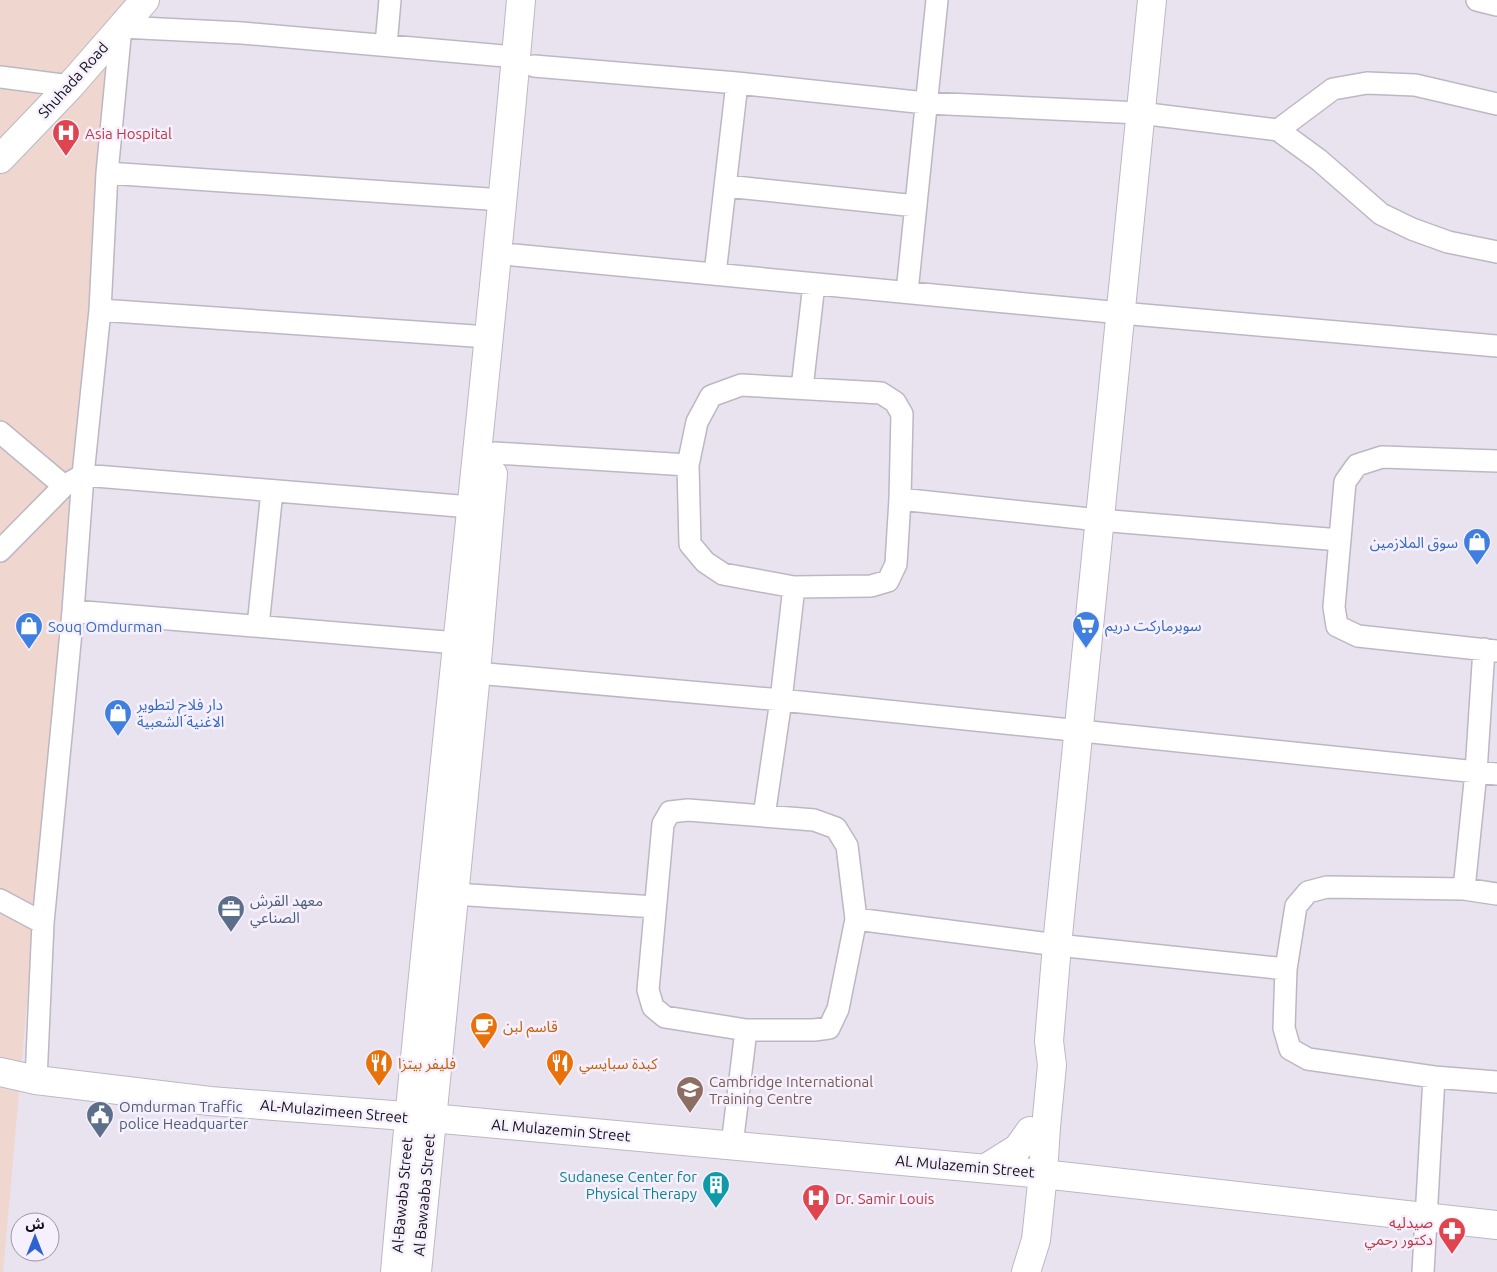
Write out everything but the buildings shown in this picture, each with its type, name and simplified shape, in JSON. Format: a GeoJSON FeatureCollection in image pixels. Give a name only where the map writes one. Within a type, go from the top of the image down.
{"type":"FeatureCollection","features":[{"type":"Feature","properties":{"kind":"street","name":"Shuhada Road"},"geometry":{"type":"LineString","coordinates":[[0,159],[70,86],[145,0]]}},
{"type":"Feature","properties":{"kind":"street"},"geometry":{"type":"LineString","coordinates":[[386,45],[390,0]]}},
{"type":"Feature","properties":{"kind":"street"},"geometry":{"type":"LineString","coordinates":[[420,1118],[454,894],[514,255],[525,61],[521,0]]}},
{"type":"Feature","properties":{"kind":"street"},"geometry":{"type":"LineString","coordinates":[[420,1118],[457,642],[488,337],[503,200],[525,61],[539,0]]}},
{"type":"Feature","properties":{"kind":"street"},"geometry":{"type":"LineString","coordinates":[[907,292],[937,0]]}},
{"type":"Feature","properties":{"kind":"street"},"geometry":{"type":"LineString","coordinates":[[1034,1173],[1046,1127],[1052,1065],[1049,1041],[1057,945],[1080,731],[1098,520],[1152,0]]}},
{"type":"Feature","properties":{"kind":"street"},"geometry":{"type":"LineString","coordinates":[[36,1080],[43,923],[73,611],[83,475],[100,310],[107,173],[121,27],[242,33],[386,45],[926,103],[1140,113],[1278,130],[1319,160],[1381,214],[1412,229],[1448,242],[1497,252]]}},
{"type":"Feature","properties":{"kind":"street"},"geometry":{"type":"LineString","coordinates":[[0,77],[70,86]]}},
{"type":"Feature","properties":{"kind":"street"},"geometry":{"type":"LineString","coordinates":[[716,274],[737,83]]}},
{"type":"Feature","properties":{"kind":"street"},"geometry":{"type":"LineString","coordinates":[[1278,130],[1333,89],[1367,83],[1415,85],[1497,104]]}},
{"type":"Feature","properties":{"kind":"street"},"geometry":{"type":"LineString","coordinates":[[107,173],[503,200]]}},
{"type":"Feature","properties":{"kind":"street"},"geometry":{"type":"LineString","coordinates":[[726,186],[916,206]]}},
{"type":"Feature","properties":{"kind":"street"},"geometry":{"type":"LineString","coordinates":[[514,255],[1121,313],[1497,346]]}},
{"type":"Feature","properties":{"kind":"street"},"geometry":{"type":"LineString","coordinates":[[802,388],[814,284]]}},
{"type":"Feature","properties":{"kind":"street"},"geometry":{"type":"LineString","coordinates":[[100,310],[488,337]]}},
{"type":"Feature","properties":{"kind":"street"},"geometry":{"type":"LineString","coordinates":[[741,385],[881,393],[895,402],[902,414],[896,564],[888,581],[870,586],[794,587],[723,574],[705,562],[690,544],[688,464],[698,422],[711,396],[741,385]]}},
{"type":"Feature","properties":{"kind":"street"},"geometry":{"type":"LineString","coordinates":[[0,432],[64,486]]}},
{"type":"Feature","properties":{"kind":"street"},"geometry":{"type":"LineString","coordinates":[[495,453],[688,464]]}},
{"type":"Feature","properties":{"kind":"street"},"geometry":{"type":"LineString","coordinates":[[1464,889],[1490,650],[1358,636],[1337,626],[1334,607],[1345,482],[1357,465],[1382,457],[1497,460]]}},
{"type":"Feature","properties":{"kind":"street"},"geometry":{"type":"LineString","coordinates":[[0,551],[64,486],[83,475],[471,507]]}},
{"type":"Feature","properties":{"kind":"street"},"geometry":{"type":"LineString","coordinates":[[258,626],[272,491]]}},
{"type":"Feature","properties":{"kind":"street"},"geometry":{"type":"LineString","coordinates":[[900,499],[1098,520],[1340,540]]}},
{"type":"Feature","properties":{"kind":"street"},"geometry":{"type":"LineString","coordinates":[[764,816],[781,700],[794,587]]}},
{"type":"Feature","properties":{"kind":"street"},"geometry":{"type":"LineString","coordinates":[[73,611],[457,642]]}},
{"type":"Feature","properties":{"kind":"street"},"geometry":{"type":"LineString","coordinates":[[476,673],[781,700],[1497,774]]}},
{"type":"Feature","properties":{"kind":"street"},"geometry":{"type":"LineString","coordinates":[[688,810],[814,820],[836,828],[847,846],[856,920],[838,1009],[829,1028],[814,1030],[746,1030],[665,1017],[653,1007],[648,990],[655,907],[663,824],[670,812],[688,810]]}},
{"type":"Feature","properties":{"kind":"street"},"geometry":{"type":"LineString","coordinates":[[1497,894],[1464,889],[1327,887],[1308,892],[1296,906],[1286,969],[1284,1028],[1290,1049],[1308,1058],[1434,1077],[1497,1082]]}},
{"type":"Feature","properties":{"kind":"street"},"geometry":{"type":"LineString","coordinates":[[454,894],[655,907]]}},
{"type":"Feature","properties":{"kind":"street"},"geometry":{"type":"LineString","coordinates":[[0,900],[43,923]]}},
{"type":"Feature","properties":{"kind":"street"},"geometry":{"type":"LineString","coordinates":[[856,920],[1057,945],[1286,969]]}},
{"type":"Feature","properties":{"kind":"street"},"geometry":{"type":"LineString","coordinates":[[732,1145],[746,1030]]}},
{"type":"Feature","properties":{"kind":"street"},"geometry":{"type":"LineString","coordinates":[[1026,1269],[1036,1240],[1034,1173],[1030,1131],[1040,1062],[1049,1041]]}},
{"type":"Feature","properties":{"kind":"street","name":"AL-Mulazimeen Street"},"geometry":{"type":"LineString","coordinates":[[0,1072],[36,1080],[210,1101],[420,1118]]}},
{"type":"Feature","properties":{"kind":"street"},"geometry":{"type":"LineString","coordinates":[[1423,1272],[1434,1077]]}},
{"type":"Feature","properties":{"kind":"street","name":"AL Mulazemin Street"},"geometry":{"type":"LineString","coordinates":[[420,1118],[986,1168],[1497,1225]]}},
{"type":"Feature","properties":{"kind":"street","name":"Al-Bawaba Street"},"geometry":{"type":"LineString","coordinates":[[395,1272],[420,1118]]}},
{"type":"Feature","properties":{"kind":"street","name":"Al Bawaaba Street"},"geometry":{"type":"LineString","coordinates":[[417,1272],[420,1118]]}},
{"type":"Feature","properties":{"kind":"street"},"geometry":{"type":"LineString","coordinates":[[986,1168],[1018,1148],[1030,1131]]}},
{"type":"Feature","properties":{"kind":"shaded area","name":"Souq Omdurman"},"geometry":{"type":"Polygon","coordinates":[[[0,0],[141,0],[114,29],[3,1272],[0,1272],[0,0]]]}},
{"type":"Feature","properties":{"kind":"place","name":"Asia Hospital"},"geometry":{"type":"Point","coordinates":[66,157]}},
{"type":"Feature","properties":{"kind":"place","name":"سوق الملازمين"},"geometry":{"type":"Point","coordinates":[1477,566]}},
{"type":"Feature","properties":{"kind":"place","name":"سوبرماركت دريم"},"geometry":{"type":"Point","coordinates":[1086,649]}},
{"type":"Feature","properties":{"kind":"place","name":"Souq Omdurman"},"geometry":{"type":"Point","coordinates":[29,650]}},
{"type":"Feature","properties":{"kind":"place","name":"دار فلاح لتطوير الاغنية الشعبية"},"geometry":{"type":"Point","coordinates":[118,737]}},
{"type":"Feature","properties":{"kind":"place","name":"معهد القرش الصناعي"},"geometry":{"type":"Point","coordinates":[231,933]}},
{"type":"Feature","properties":{"kind":"place","name":"قاسم لبن"},"geometry":{"type":"Point","coordinates":[484,1050]}},
{"type":"Feature","properties":{"kind":"place","name":"فليفر بيتزا"},"geometry":{"type":"Point","coordinates":[379,1087]}},
{"type":"Feature","properties":{"kind":"place","name":"كبدة سبايسي"},"geometry":{"type":"Point","coordinates":[560,1087]}},
{"type":"Feature","properties":{"kind":"place","name":"Cambridge International Training Centre"},"geometry":{"type":"Point","coordinates":[690,1114]}},
{"type":"Feature","properties":{"kind":"place","name":"Omdurman Traffic police Headquarter"},"geometry":{"type":"Point","coordinates":[100,1139]}},
{"type":"Feature","properties":{"kind":"place","name":"Sudanese Center for Physical Therapy"},"geometry":{"type":"Point","coordinates":[716,1209]}},
{"type":"Feature","properties":{"kind":"place","name":"Dr. Samir Louis"},"geometry":{"type":"Point","coordinates":[816,1222]}},
{"type":"Feature","properties":{"kind":"place","name":"صيدليه دكتور رحمي"},"geometry":{"type":"Point","coordinates":[1452,1255]}}]}
